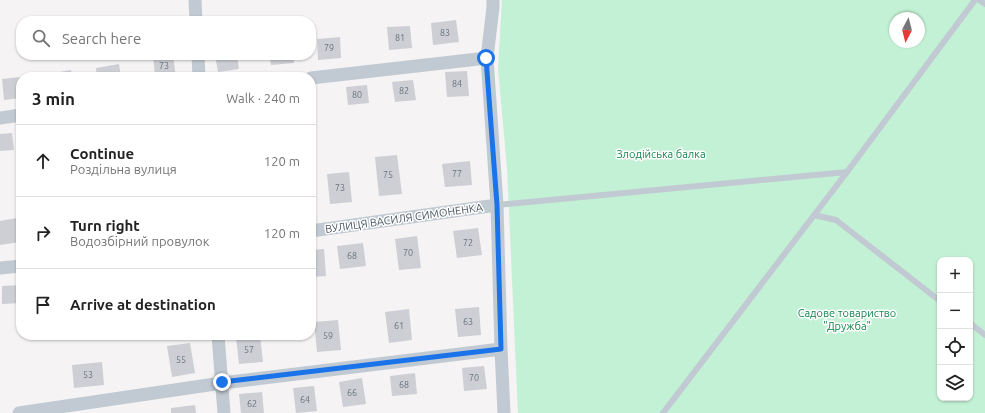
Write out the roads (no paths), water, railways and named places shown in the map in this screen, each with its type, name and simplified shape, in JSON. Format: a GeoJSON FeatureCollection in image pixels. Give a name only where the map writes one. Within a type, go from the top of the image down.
{"type":"FeatureCollection","features":[{"type":"Feature","properties":{"kind":"street"},"geometry":{"type":"LineString","coordinates":[[195,0],[196,16]]}},
{"type":"Feature","properties":{"kind":"street"},"geometry":{"type":"LineString","coordinates":[[493,0],[486,58],[497,205],[504,413]]}},
{"type":"Feature","properties":{"kind":"street"},"geometry":{"type":"LineString","coordinates":[[316,77],[486,58]]}},
{"type":"Feature","properties":{"kind":"street"},"geometry":{"type":"LineString","coordinates":[[198,60],[199,72]]}},
{"type":"Feature","properties":{"kind":"street"},"geometry":{"type":"LineString","coordinates":[[0,118],[16,116]]}},
{"type":"Feature","properties":{"kind":"street","name":"ВУЛИЦЯ ВАСИЛЯ СИМОНЕНКА"},"geometry":{"type":"LineString","coordinates":[[316,230],[497,205]]}},
{"type":"Feature","properties":{"kind":"street"},"geometry":{"type":"LineString","coordinates":[[0,268],[16,266]]}},
{"type":"Feature","properties":{"kind":"street"},"geometry":{"type":"LineString","coordinates":[[218,340],[224,413]]}},
{"type":"Feature","properties":{"kind":"street"},"geometry":{"type":"LineString","coordinates":[[19,413],[222,382],[501,349]]}},
{"type":"Feature","properties":{"kind":"lane"},"geometry":{"type":"LineString","coordinates":[[663,413],[975,0]]}},
{"type":"Feature","properties":{"kind":"lane"},"geometry":{"type":"LineString","coordinates":[[979,0],[985,4]]}},
{"type":"Feature","properties":{"kind":"lane"},"geometry":{"type":"LineString","coordinates":[[497,205],[846,172]]}},
{"type":"Feature","properties":{"kind":"lane"},"geometry":{"type":"LineString","coordinates":[[814,215],[836,220],[937,299]]}},
{"type":"Feature","properties":{"kind":"lane"},"geometry":{"type":"LineString","coordinates":[[973,325],[985,334]]}},
{"type":"Feature","properties":{"kind":"park label","name":"Злодійська балка"},"geometry":{"type":"Point","coordinates":[661,154]}},
{"type":"Feature","properties":{"kind":"park label","name":"Садове товариство \"Дружба\""},"geometry":{"type":"Point","coordinates":[847,319]}}]}
